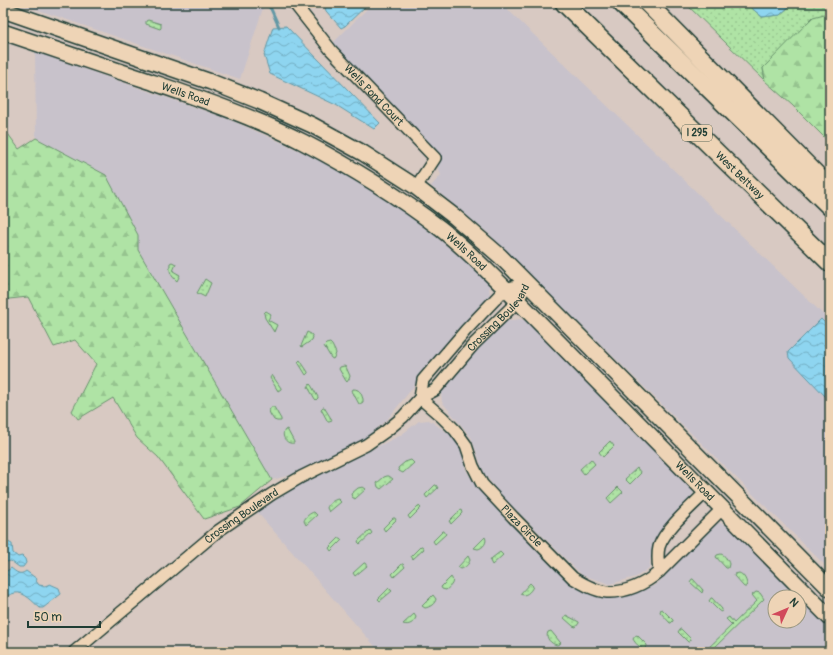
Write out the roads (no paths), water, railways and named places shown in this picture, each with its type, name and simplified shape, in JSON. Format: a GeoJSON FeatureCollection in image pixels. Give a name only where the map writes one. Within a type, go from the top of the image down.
{"type":"FeatureCollection","features":[{"type":"Feature","properties":{"kind":"highway","name":"West Beltway"},"geometry":{"type":"LineString","coordinates":[[564,3],[830,263]]}},
{"type":"Feature","properties":{"kind":"highway"},"geometry":{"type":"LineString","coordinates":[[621,3],[830,207]]}},
{"type":"Feature","properties":{"kind":"highway"},"geometry":{"type":"LineString","coordinates":[[647,3],[830,188]]}},
{"type":"Feature","properties":{"kind":"main road","name":"Wells Road"},"geometry":{"type":"LineString","coordinates":[[3,10],[259,100],[364,153],[416,187],[456,217],[493,249],[830,590]]}},
{"type":"Feature","properties":{"kind":"main road","name":"Wells Road"},"geometry":{"type":"LineString","coordinates":[[3,32],[198,98],[245,116],[303,142],[356,171],[401,201],[436,226],[477,261],[505,288],[830,618]]}},
{"type":"Feature","properties":{"kind":"main road"},"geometry":{"type":"LineString","coordinates":[[48,47],[69,45],[114,60],[121,59],[130,54]]}},
{"type":"Feature","properties":{"kind":"main road"},"geometry":{"type":"LineString","coordinates":[[714,501],[729,487]]}},
{"type":"Feature","properties":{"kind":"street","name":"Wells Pond Court"},"geometry":{"type":"LineString","coordinates":[[294,3],[331,50],[435,158],[416,187]]}},
{"type":"Feature","properties":{"kind":"street","name":"Crossing Boulevard"},"geometry":{"type":"LineString","coordinates":[[420,398],[422,380],[505,288],[527,283]]}},
{"type":"Feature","properties":{"kind":"street","name":"Crossing Boulevard"},"geometry":{"type":"LineString","coordinates":[[74,652],[218,531],[272,494],[300,477],[366,445],[386,431],[403,417],[420,398],[435,390],[474,344],[518,301],[527,283]]}},
{"type":"Feature","properties":{"kind":"street","name":"Plaza Circle"},"geometry":{"type":"LineString","coordinates":[[420,398],[455,430],[466,445],[473,466],[482,484],[512,518],[573,578],[596,589],[607,592],[620,591],[642,584],[652,578],[714,501]]}},
{"type":"Feature","properties":{"kind":"street"},"geometry":{"type":"LineString","coordinates":[[658,572],[659,546],[665,535],[714,501]]}},
{"type":"Feature","properties":{"kind":"water"},"geometry":{"type":"Polygon","coordinates":[[[330,3],[369,3],[341,28],[326,11],[325,7],[330,3]]]}},
{"type":"Feature","properties":{"kind":"water"},"geometry":{"type":"Polygon","coordinates":[[[746,3],[793,3],[780,15],[762,17],[746,3]]]}},
{"type":"Feature","properties":{"kind":"water"},"geometry":{"type":"Polygon","coordinates":[[[286,26],[380,123],[374,129],[336,105],[270,74],[264,55],[273,27],[286,26]]]}},
{"type":"Feature","properties":{"kind":"water"},"geometry":{"type":"Polygon","coordinates":[[[821,319],[830,328],[830,397],[826,397],[789,358],[788,352],[821,319]]]}},
{"type":"Feature","properties":{"kind":"water"},"geometry":{"type":"Polygon","coordinates":[[[8,542],[12,544],[13,553],[18,557],[22,556],[25,559],[26,563],[23,567],[19,567],[11,561],[6,562],[3,560],[3,544],[8,542]]]}},
{"type":"Feature","properties":{"kind":"water"},"geometry":{"type":"Polygon","coordinates":[[[3,568],[7,571],[11,568],[20,573],[26,571],[37,579],[36,581],[39,585],[45,586],[50,584],[59,588],[61,594],[43,608],[40,608],[22,594],[15,593],[3,596],[3,568]]]}},
{"type":"Feature","properties":{"kind":"waterway"},"geometry":{"type":"LineString","coordinates":[[266,3],[271,9],[279,27]]}}]}
